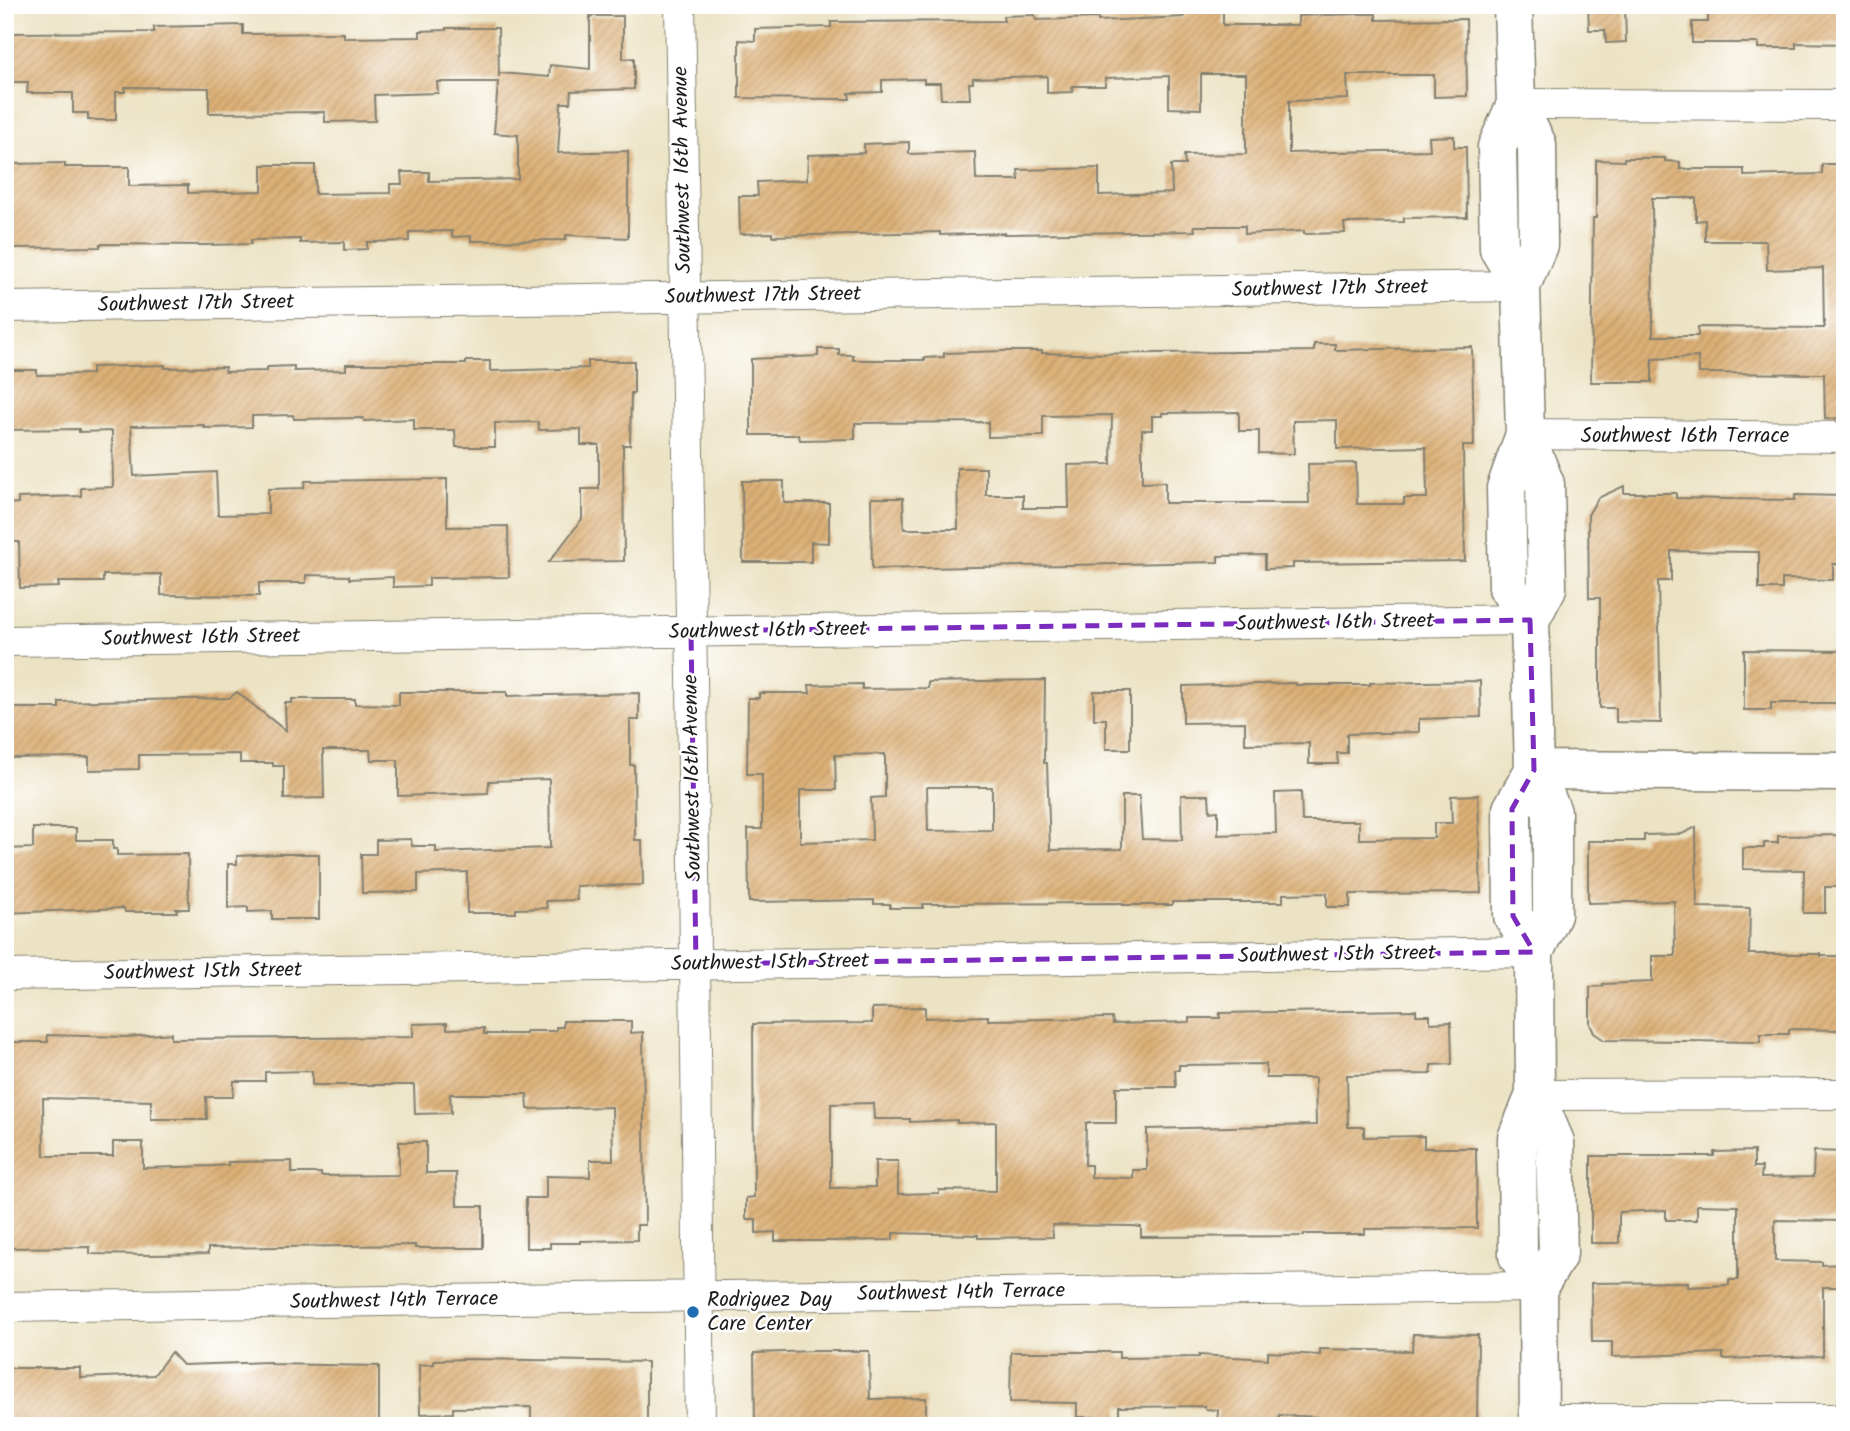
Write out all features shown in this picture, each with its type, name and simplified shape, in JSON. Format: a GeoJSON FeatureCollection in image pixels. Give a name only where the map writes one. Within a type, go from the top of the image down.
{"type":"FeatureCollection","features":[{"type":"Feature","properties":{"kind":"main road"},"geometry":{"type":"LineString","coordinates":[[1513,5],[1516,104],[1537,144],[1538,245],[1521,286],[1525,434],[1545,484],[1547,588],[1530,621],[1534,770],[1552,812],[1552,915],[1534,952],[1535,1095],[1555,1142],[1558,1254],[1538,1287],[1539,1422]]}},
{"type":"Feature","properties":{"kind":"main road"},"geometry":{"type":"LineString","coordinates":[[1534,770],[1845,772]]}},
{"type":"Feature","properties":{"kind":"street","name":"Southwest 16th Avenue"},"geometry":{"type":"LineString","coordinates":[[680,5],[696,964],[700,1426]]}},
{"type":"Feature","properties":{"kind":"street"},"geometry":{"type":"LineString","coordinates":[[1516,104],[1845,105]]}},
{"type":"Feature","properties":{"kind":"street","name":"Southwest 17th Street"},"geometry":{"type":"LineString","coordinates":[[5,307],[1521,286]]}},
{"type":"Feature","properties":{"kind":"street","name":"Southwest 16th Terrace"},"geometry":{"type":"LineString","coordinates":[[1525,434],[1845,437]]}},
{"type":"Feature","properties":{"kind":"street","name":"Southwest 16th Street"},"geometry":{"type":"LineString","coordinates":[[5,641],[1530,621]]}},
{"type":"Feature","properties":{"kind":"street","name":"Southwest 15th Street"},"geometry":{"type":"LineString","coordinates":[[5,975],[1534,952]]}},
{"type":"Feature","properties":{"kind":"street"},"geometry":{"type":"LineString","coordinates":[[1535,1095],[1845,1094]]}},
{"type":"Feature","properties":{"kind":"street","name":"Southwest 14th Terrace"},"geometry":{"type":"LineString","coordinates":[[5,1307],[1538,1287]]}},
{"type":"Feature","properties":{"kind":"street"},"geometry":{"type":"LineString","coordinates":[[1539,1422],[1845,1419]]}},
{"type":"Feature","properties":{"kind":"highlighted area"},"geometry":{"type":"Polygon","coordinates":[[[1530,620],[1534,770],[1512,809],[1513,916],[1534,952],[696,964],[691,631],[1530,620]]]}},
{"type":"Feature","properties":{"kind":"building"},"geometry":{"type":"Polygon","coordinates":[[[1588,5],[1625,5],[1626,42],[1606,43],[1605,30],[1589,30],[1588,5]]]}},
{"type":"Feature","properties":{"kind":"building"},"geometry":{"type":"Polygon","coordinates":[[[1708,5],[1845,5],[1845,44],[1796,43],[1796,48],[1758,48],[1758,43],[1692,43],[1692,22],[1708,22],[1708,5]]]}},
{"type":"Feature","properties":{"kind":"building"},"geometry":{"type":"Polygon","coordinates":[[[1184,11],[1223,11],[1223,25],[1298,25],[1298,16],[1360,14],[1376,14],[1376,20],[1466,19],[1467,96],[1434,97],[1434,75],[1347,75],[1348,99],[1289,101],[1289,153],[1430,150],[1429,137],[1454,136],[1454,147],[1466,147],[1467,217],[1344,223],[1345,233],[1304,234],[1304,231],[1245,234],[1245,226],[1194,226],[1195,231],[940,235],[940,232],[772,236],[772,233],[740,234],[739,196],[758,196],[757,182],[807,180],[808,155],[864,153],[864,144],[909,142],[909,154],[975,152],[976,180],[1019,180],[1018,170],[1099,168],[1099,195],[1172,193],[1171,165],[1185,165],[1184,155],[1246,154],[1246,74],[1201,74],[1201,109],[1169,108],[1169,76],[1105,78],[1105,86],[1072,86],[1073,92],[1047,93],[1047,76],[973,78],[973,83],[969,83],[970,99],[941,99],[940,83],[924,83],[924,79],[882,80],[882,92],[849,93],[850,99],[739,98],[739,40],[755,41],[755,29],[831,27],[831,22],[1004,21],[1003,16],[1035,15],[1036,20],[1098,18],[1098,21],[1184,17],[1184,11]]]}},
{"type":"Feature","properties":{"kind":"building"},"geometry":{"type":"Polygon","coordinates":[[[590,16],[623,16],[623,59],[634,58],[634,89],[571,91],[570,103],[561,103],[558,153],[628,151],[628,238],[566,235],[566,240],[471,241],[471,236],[452,237],[452,231],[409,232],[409,241],[367,242],[367,249],[344,250],[344,242],[300,243],[300,239],[251,240],[251,244],[100,244],[100,247],[12,248],[11,164],[65,163],[65,167],[129,167],[129,186],[188,185],[188,193],[262,191],[262,165],[315,165],[315,194],[390,193],[390,184],[402,184],[401,172],[429,172],[429,181],[518,179],[518,135],[494,133],[498,82],[437,82],[438,93],[374,95],[375,121],[325,122],[325,112],[209,113],[209,88],[125,87],[125,92],[116,92],[116,120],[88,120],[88,113],[73,113],[73,93],[27,93],[28,82],[9,82],[9,33],[154,32],[154,27],[243,25],[243,34],[344,33],[344,38],[420,37],[420,31],[446,28],[498,28],[499,77],[499,73],[549,77],[550,65],[590,69],[590,16]]]}},
{"type":"Feature","properties":{"kind":"building"},"geometry":{"type":"Polygon","coordinates":[[[1624,158],[1665,158],[1665,161],[1680,162],[1680,169],[1744,169],[1744,176],[1822,174],[1822,164],[1845,164],[1845,418],[1825,419],[1824,374],[1699,373],[1698,357],[1652,359],[1652,382],[1591,382],[1596,160],[1624,161],[1624,158]],[[1652,198],[1653,336],[1698,336],[1698,327],[1824,328],[1823,268],[1767,270],[1766,241],[1705,241],[1705,220],[1696,221],[1696,198],[1652,198]]]}},
{"type":"Feature","properties":{"kind":"building"},"geometry":{"type":"Polygon","coordinates":[[[1314,344],[1335,344],[1335,350],[1472,347],[1474,446],[1463,446],[1465,561],[1293,563],[1293,568],[1265,569],[1265,555],[1218,556],[1218,562],[872,569],[871,498],[903,498],[904,529],[958,529],[957,468],[986,468],[986,495],[1023,495],[1023,508],[1069,508],[1068,465],[1111,464],[1112,415],[1043,416],[1043,436],[988,437],[988,422],[855,423],[855,439],[800,440],[799,435],[751,435],[751,359],[818,356],[818,349],[839,349],[839,355],[853,355],[853,360],[925,360],[924,358],[944,357],[944,353],[1004,351],[1073,354],[1314,351],[1314,344]],[[1239,412],[1162,413],[1162,416],[1152,416],[1152,430],[1142,430],[1142,483],[1165,482],[1165,503],[1309,503],[1308,464],[1356,463],[1357,504],[1404,504],[1404,498],[1427,498],[1426,447],[1337,449],[1337,420],[1293,421],[1294,454],[1259,453],[1259,431],[1239,431],[1239,412]]]}},
{"type":"Feature","properties":{"kind":"building"},"geometry":{"type":"Polygon","coordinates":[[[466,361],[490,361],[490,371],[588,368],[588,361],[634,361],[630,445],[623,445],[624,561],[549,562],[582,519],[582,489],[599,489],[599,445],[581,445],[581,429],[539,430],[538,422],[495,423],[495,447],[456,447],[455,430],[414,430],[414,419],[364,421],[363,418],[294,419],[293,415],[252,416],[252,427],[131,426],[134,476],[216,472],[218,515],[268,514],[268,489],[304,488],[305,481],[447,479],[447,527],[508,526],[509,577],[429,578],[429,586],[393,587],[393,577],[349,579],[349,576],[306,575],[306,583],[259,583],[259,596],[161,595],[161,574],[103,575],[103,582],[58,582],[59,587],[20,588],[19,542],[5,542],[5,504],[18,503],[18,498],[81,496],[81,488],[113,487],[112,431],[5,430],[5,370],[37,370],[37,375],[92,374],[92,367],[165,365],[165,368],[225,367],[225,372],[267,371],[267,367],[294,366],[294,371],[346,370],[346,364],[466,364],[466,361]]]}},
{"type":"Feature","properties":{"kind":"building"},"geometry":{"type":"Polygon","coordinates":[[[742,481],[784,481],[784,503],[829,503],[829,543],[811,542],[811,562],[743,562],[742,481]]]}},
{"type":"Feature","properties":{"kind":"building"},"geometry":{"type":"Polygon","coordinates":[[[1624,486],[1624,493],[1676,493],[1676,498],[1795,500],[1795,495],[1845,496],[1845,564],[1833,564],[1833,580],[1782,579],[1782,589],[1759,589],[1759,552],[1671,551],[1671,581],[1658,581],[1661,723],[1616,722],[1616,708],[1600,708],[1600,598],[1589,598],[1588,515],[1598,498],[1624,486]]]}},
{"type":"Feature","properties":{"kind":"building"},"geometry":{"type":"Polygon","coordinates":[[[1744,650],[1845,651],[1845,703],[1771,703],[1771,710],[1744,710],[1744,650]]]}},
{"type":"Feature","properties":{"kind":"building"},"geometry":{"type":"Polygon","coordinates":[[[1045,680],[1044,763],[1047,763],[1050,850],[1122,849],[1122,796],[1139,796],[1142,839],[1182,840],[1181,795],[1209,795],[1210,812],[1218,811],[1218,835],[1276,833],[1275,793],[1301,792],[1302,821],[1359,821],[1359,839],[1434,838],[1434,823],[1452,823],[1451,796],[1478,795],[1481,893],[1350,894],[1350,907],[1327,907],[1327,893],[1283,894],[1283,902],[1172,902],[1172,905],[923,904],[923,908],[890,908],[890,904],[874,904],[874,900],[749,902],[748,829],[762,829],[762,774],[747,774],[748,698],[759,698],[759,693],[810,693],[809,685],[862,684],[862,689],[928,688],[928,682],[1045,680]],[[885,754],[835,755],[836,790],[800,790],[800,842],[872,840],[871,798],[885,797],[885,754]],[[927,787],[928,831],[992,830],[992,787],[927,787]]]}},
{"type":"Feature","properties":{"kind":"building"},"geometry":{"type":"Polygon","coordinates":[[[1480,681],[1481,717],[1419,719],[1419,732],[1347,734],[1347,753],[1337,753],[1338,764],[1309,764],[1309,743],[1245,744],[1245,722],[1183,723],[1183,686],[1296,683],[1370,685],[1480,681]]]}},
{"type":"Feature","properties":{"kind":"building"},"geometry":{"type":"Polygon","coordinates":[[[1094,691],[1130,691],[1130,749],[1106,749],[1106,719],[1094,719],[1094,691]]]}},
{"type":"Feature","properties":{"kind":"building"},"geometry":{"type":"Polygon","coordinates":[[[237,692],[286,731],[285,703],[292,703],[292,699],[355,699],[355,704],[399,705],[399,692],[507,692],[507,696],[639,693],[639,720],[630,720],[630,765],[634,765],[635,840],[642,840],[643,885],[576,886],[577,900],[546,901],[547,908],[516,909],[516,913],[467,913],[467,872],[418,874],[418,892],[362,893],[361,854],[376,854],[376,840],[411,839],[412,846],[436,846],[436,852],[550,848],[549,779],[489,781],[488,793],[398,796],[398,760],[371,760],[370,750],[323,750],[324,798],[284,799],[284,766],[273,766],[273,763],[240,763],[240,754],[139,755],[139,769],[89,770],[89,757],[5,758],[5,708],[59,708],[59,702],[229,698],[237,692]]]}},
{"type":"Feature","properties":{"kind":"building"},"geometry":{"type":"Polygon","coordinates":[[[1696,827],[1697,907],[1750,908],[1749,954],[1845,956],[1845,1030],[1789,1029],[1789,1034],[1760,1034],[1760,1042],[1604,1040],[1594,1033],[1590,1024],[1590,987],[1652,982],[1652,956],[1675,956],[1674,901],[1588,903],[1588,841],[1644,841],[1644,835],[1682,834],[1696,827]]]}},
{"type":"Feature","properties":{"kind":"building"},"geometry":{"type":"Polygon","coordinates":[[[33,828],[76,828],[76,840],[113,840],[113,849],[117,849],[117,855],[188,854],[189,909],[176,909],[177,912],[125,912],[124,908],[5,913],[5,849],[33,848],[33,828]]]}},
{"type":"Feature","properties":{"kind":"building"},"geometry":{"type":"Polygon","coordinates":[[[1845,835],[1845,887],[1825,887],[1825,913],[1803,913],[1804,870],[1743,869],[1743,848],[1764,848],[1764,843],[1778,843],[1778,836],[1845,835]]]}},
{"type":"Feature","properties":{"kind":"building"},"geometry":{"type":"Polygon","coordinates":[[[319,854],[319,919],[272,919],[272,911],[248,912],[248,907],[228,908],[228,864],[237,864],[237,856],[319,854]]]}},
{"type":"Feature","properties":{"kind":"building"},"geometry":{"type":"Polygon","coordinates":[[[925,1007],[925,1018],[1112,1018],[1113,1024],[1189,1022],[1189,1018],[1220,1018],[1220,1013],[1416,1010],[1416,1015],[1430,1015],[1430,1023],[1451,1022],[1452,1064],[1431,1065],[1431,1074],[1347,1075],[1348,1127],[1364,1127],[1364,1137],[1424,1136],[1424,1148],[1476,1148],[1477,1228],[1365,1229],[1365,1234],[1304,1236],[1141,1237],[1141,1227],[1052,1225],[1053,1237],[978,1238],[978,1235],[893,1233],[893,1240],[826,1241],[775,1241],[775,1232],[756,1233],[756,1219],[746,1219],[746,1198],[754,1197],[753,1024],[872,1023],[872,1008],[925,1007]],[[1266,1064],[1179,1065],[1179,1070],[1175,1070],[1176,1087],[1116,1087],[1116,1123],[1086,1123],[1085,1165],[1091,1165],[1091,1177],[1133,1178],[1133,1170],[1147,1170],[1147,1129],[1316,1125],[1315,1078],[1266,1078],[1266,1064]],[[873,1103],[831,1104],[831,1188],[875,1187],[875,1161],[898,1161],[898,1194],[939,1193],[939,1190],[996,1191],[996,1122],[910,1122],[910,1119],[874,1119],[873,1103]]]}},
{"type":"Feature","properties":{"kind":"building"},"geometry":{"type":"Polygon","coordinates":[[[563,1021],[631,1021],[631,1033],[643,1032],[645,1225],[637,1225],[637,1240],[550,1243],[550,1248],[526,1248],[526,1198],[546,1198],[546,1176],[590,1177],[590,1160],[613,1160],[612,1107],[528,1109],[527,1094],[450,1094],[451,1113],[415,1114],[414,1085],[312,1085],[312,1071],[265,1072],[265,1081],[234,1081],[233,1097],[206,1097],[207,1119],[151,1119],[151,1101],[43,1098],[44,1156],[113,1156],[113,1142],[143,1142],[143,1168],[292,1161],[292,1173],[321,1173],[321,1176],[399,1175],[399,1142],[426,1142],[426,1173],[456,1173],[457,1206],[483,1206],[483,1248],[415,1248],[415,1245],[208,1248],[208,1254],[151,1255],[90,1254],[90,1247],[5,1248],[5,1166],[10,1166],[9,1098],[5,1098],[5,1042],[48,1042],[47,1035],[127,1037],[171,1033],[171,1039],[413,1037],[413,1024],[447,1023],[447,1029],[484,1028],[484,1034],[526,1034],[526,1031],[556,1031],[556,1027],[563,1027],[563,1021]]]}},
{"type":"Feature","properties":{"kind":"building"},"geometry":{"type":"Polygon","coordinates":[[[1754,1151],[1754,1167],[1762,1167],[1761,1178],[1813,1177],[1814,1151],[1845,1152],[1845,1221],[1775,1220],[1775,1261],[1845,1264],[1845,1287],[1823,1287],[1823,1356],[1723,1359],[1723,1353],[1612,1357],[1612,1342],[1592,1342],[1591,1283],[1688,1282],[1688,1287],[1729,1285],[1729,1280],[1738,1280],[1738,1206],[1697,1205],[1697,1220],[1666,1220],[1666,1210],[1619,1212],[1619,1243],[1591,1243],[1591,1156],[1714,1156],[1714,1152],[1754,1151]]]}},
{"type":"Feature","properties":{"kind":"building"},"geometry":{"type":"Polygon","coordinates":[[[1413,1334],[1478,1335],[1477,1426],[1319,1426],[1319,1417],[1279,1415],[1279,1426],[1217,1426],[1218,1410],[1205,1409],[1205,1406],[1119,1407],[1119,1417],[1077,1417],[1077,1403],[1010,1402],[1011,1352],[1119,1352],[1119,1358],[1199,1355],[1268,1359],[1268,1352],[1320,1355],[1320,1349],[1412,1351],[1413,1334]]]}},
{"type":"Feature","properties":{"kind":"building"},"geometry":{"type":"Polygon","coordinates":[[[869,1351],[870,1399],[926,1398],[926,1426],[873,1426],[873,1423],[755,1426],[754,1353],[869,1351]]]}},
{"type":"Feature","properties":{"kind":"building"},"geometry":{"type":"Polygon","coordinates":[[[171,1352],[183,1365],[270,1362],[379,1366],[379,1424],[257,1422],[257,1426],[5,1426],[5,1368],[80,1368],[80,1378],[154,1375],[171,1352]]]}},
{"type":"Feature","properties":{"kind":"building"},"geometry":{"type":"Polygon","coordinates":[[[434,1360],[647,1362],[647,1421],[638,1421],[638,1426],[531,1426],[531,1407],[453,1408],[453,1413],[420,1414],[419,1365],[434,1364],[434,1360]]]}},
{"type":"Feature","properties":{"kind":"place","name":"Rodriguez Day Care Center"},"geometry":{"type":"Point","coordinates":[693,1312]}}]}
